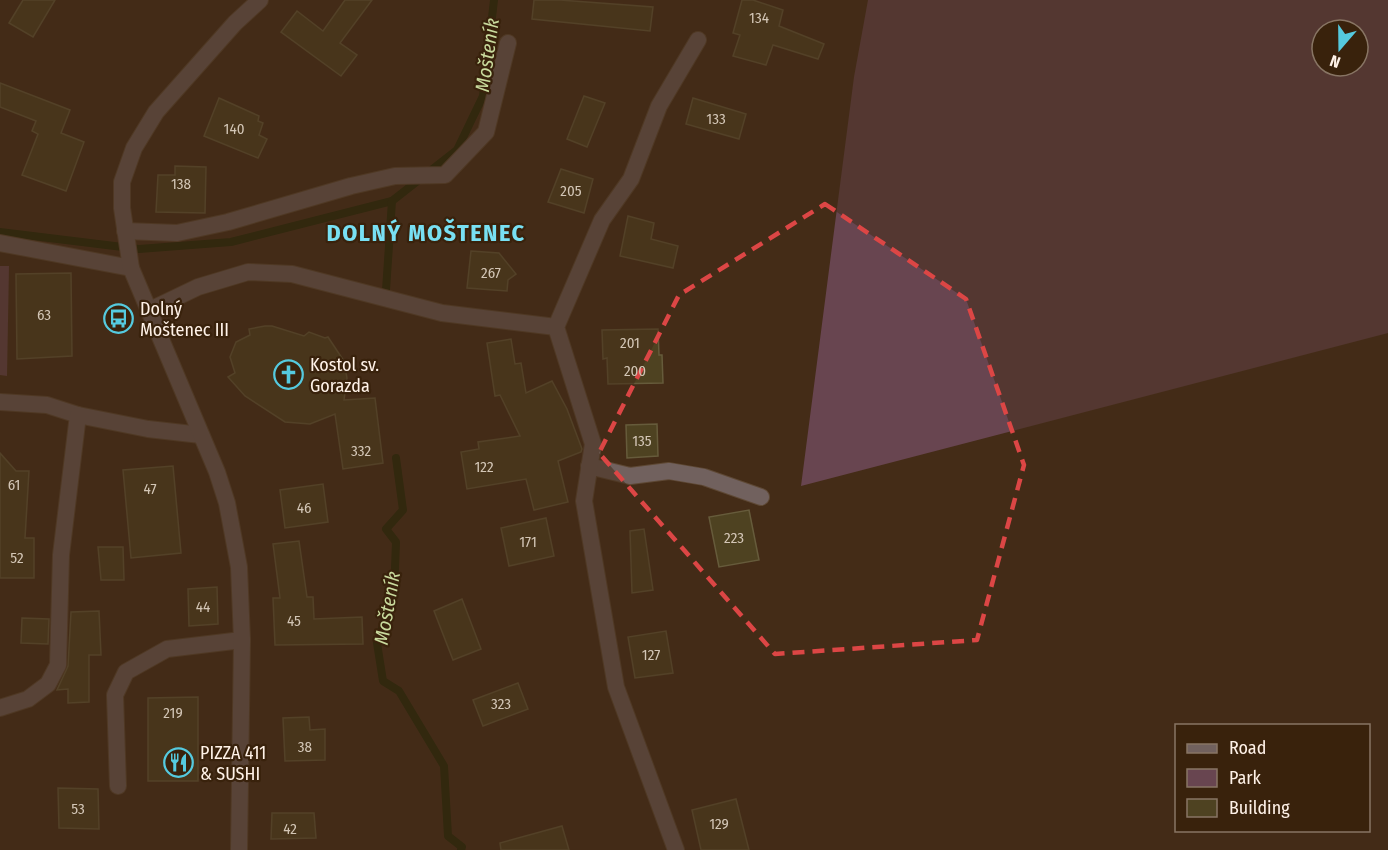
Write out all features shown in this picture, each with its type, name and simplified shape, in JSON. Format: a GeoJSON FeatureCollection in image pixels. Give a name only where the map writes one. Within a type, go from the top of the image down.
{"type":"FeatureCollection","features":[{"type":"Feature","properties":{"kind":"street"},"geometry":{"type":"LineString","coordinates":[[239,850],[242,639],[239,567],[235,538],[227,503],[201,435],[130,264],[122,182],[134,148],[156,112],[235,23],[260,0]]}},
{"type":"Feature","properties":{"kind":"street"},"geometry":{"type":"LineString","coordinates":[[676,850],[616,687],[584,501],[593,444],[556,327],[602,220],[631,179],[658,106],[698,40]]}},
{"type":"Feature","properties":{"kind":"street"},"geometry":{"type":"LineString","coordinates":[[125,231],[177,232],[228,222],[351,186],[395,176],[445,175],[486,132],[508,43]]}},
{"type":"Feature","properties":{"kind":"street"},"geometry":{"type":"LineString","coordinates":[[0,243],[130,264]]}},
{"type":"Feature","properties":{"kind":"street"},"geometry":{"type":"LineString","coordinates":[[148,311],[198,287],[248,272],[292,274],[442,313],[556,327]]}},
{"type":"Feature","properties":{"kind":"street"},"geometry":{"type":"LineString","coordinates":[[0,402],[47,405],[78,415],[148,429],[201,435]]}},
{"type":"Feature","properties":{"kind":"street"},"geometry":{"type":"LineString","coordinates":[[0,708],[28,699],[48,684],[58,665],[61,555],[78,415]]}},
{"type":"Feature","properties":{"kind":"street"},"geometry":{"type":"LineString","coordinates":[[589,466],[630,476],[669,471],[704,477],[761,497]]}},
{"type":"Feature","properties":{"kind":"street"},"geometry":{"type":"LineString","coordinates":[[118,786],[115,694],[126,672],[167,649],[242,639]]}},
{"type":"Feature","properties":{"kind":"highlighted area"},"geometry":{"type":"Polygon","coordinates":[[[825,204],[966,299],[1024,465],[977,640],[775,654],[599,453],[679,295],[825,204]]]}},
{"type":"Feature","properties":{"kind":"green space"},"geometry":{"type":"Polygon","coordinates":[[[868,0],[1388,0],[1388,333],[801,486],[854,77],[868,0]]]}},
{"type":"Feature","properties":{"kind":"green space"},"geometry":{"type":"Polygon","coordinates":[[[0,266],[9,266],[7,376],[0,375],[0,266]]]}},
{"type":"Feature","properties":{"kind":"building"},"geometry":{"type":"Polygon","coordinates":[[[23,0],[55,0],[33,37],[9,23],[23,0]]]}},
{"type":"Feature","properties":{"kind":"building"},"geometry":{"type":"Polygon","coordinates":[[[345,0],[372,0],[340,43],[357,55],[341,76],[281,32],[297,11],[323,31],[345,0]]]}},
{"type":"Feature","properties":{"kind":"building"},"geometry":{"type":"Polygon","coordinates":[[[534,0],[653,7],[650,31],[532,19],[534,0]]]}},
{"type":"Feature","properties":{"kind":"building"},"geometry":{"type":"Polygon","coordinates":[[[742,0],[753,0],[783,10],[779,26],[824,44],[818,59],[773,45],[766,65],[733,56],[740,35],[733,33],[742,0]]]}},
{"type":"Feature","properties":{"kind":"building"},"geometry":{"type":"Polygon","coordinates":[[[0,83],[70,110],[61,133],[84,142],[66,191],[22,175],[38,134],[32,131],[36,121],[0,107],[0,83]]]}},
{"type":"Feature","properties":{"kind":"building"},"geometry":{"type":"Polygon","coordinates":[[[584,96],[605,103],[587,147],[567,139],[584,96]]]}},
{"type":"Feature","properties":{"kind":"building"},"geometry":{"type":"Polygon","coordinates":[[[219,98],[259,116],[258,121],[263,123],[259,135],[267,139],[258,158],[204,136],[219,98]]]}},
{"type":"Feature","properties":{"kind":"building"},"geometry":{"type":"Polygon","coordinates":[[[693,98],[746,114],[739,139],[686,124],[693,98]]]}},
{"type":"Feature","properties":{"kind":"building"},"geometry":{"type":"Polygon","coordinates":[[[175,166],[206,167],[205,213],[156,212],[158,175],[175,175],[175,166]]]}},
{"type":"Feature","properties":{"kind":"building"},"geometry":{"type":"Polygon","coordinates":[[[561,169],[593,179],[584,213],[548,202],[561,169]]]}},
{"type":"Feature","properties":{"kind":"building"},"geometry":{"type":"Polygon","coordinates":[[[628,216],[654,223],[651,239],[678,246],[673,268],[620,256],[628,216]]]}},
{"type":"Feature","properties":{"kind":"building"},"geometry":{"type":"Polygon","coordinates":[[[471,251],[499,253],[516,274],[508,280],[507,291],[467,288],[471,251]]]}},
{"type":"Feature","properties":{"kind":"building"},"geometry":{"type":"Polygon","coordinates":[[[71,273],[72,356],[17,359],[16,274],[71,273]]]}},
{"type":"Feature","properties":{"kind":"building","name":"Kostol sv. Gorazda"},"geometry":{"type":"Polygon","coordinates":[[[265,326],[304,336],[309,332],[328,337],[344,361],[347,378],[344,400],[375,398],[383,463],[343,469],[335,414],[310,424],[285,422],[245,396],[228,377],[235,373],[230,357],[236,342],[250,335],[249,329],[265,326]]]}},
{"type":"Feature","properties":{"kind":"building"},"geometry":{"type":"Polygon","coordinates":[[[658,329],[663,383],[608,384],[607,358],[603,359],[602,330],[658,329]]]}},
{"type":"Feature","properties":{"kind":"building"},"geometry":{"type":"Polygon","coordinates":[[[511,339],[515,364],[521,363],[526,393],[552,381],[567,409],[582,449],[581,452],[558,461],[568,502],[534,510],[526,479],[467,489],[461,452],[479,449],[478,442],[520,436],[500,395],[495,396],[487,343],[511,339]]]}},
{"type":"Feature","properties":{"kind":"building"},"geometry":{"type":"Polygon","coordinates":[[[657,424],[658,456],[627,458],[626,425],[657,424]]]}},
{"type":"Feature","properties":{"kind":"building"},"geometry":{"type":"Polygon","coordinates":[[[0,453],[16,471],[29,471],[25,538],[34,538],[34,578],[0,578],[0,453]]]}},
{"type":"Feature","properties":{"kind":"building"},"geometry":{"type":"Polygon","coordinates":[[[173,466],[181,553],[131,558],[123,470],[173,466]]]}},
{"type":"Feature","properties":{"kind":"building"},"geometry":{"type":"Polygon","coordinates":[[[323,484],[328,522],[285,528],[280,490],[323,484]]]}},
{"type":"Feature","properties":{"kind":"building"},"geometry":{"type":"Polygon","coordinates":[[[749,510],[759,560],[719,567],[709,517],[749,510]]]}},
{"type":"Feature","properties":{"kind":"building"},"geometry":{"type":"Polygon","coordinates":[[[546,518],[554,556],[509,566],[501,528],[546,518]]]}},
{"type":"Feature","properties":{"kind":"building"},"geometry":{"type":"Polygon","coordinates":[[[644,529],[653,590],[632,593],[630,531],[644,529]]]}},
{"type":"Feature","properties":{"kind":"building"},"geometry":{"type":"Polygon","coordinates":[[[299,541],[307,597],[313,597],[314,619],[362,617],[363,644],[275,645],[273,598],[280,598],[273,544],[299,541]]]}},
{"type":"Feature","properties":{"kind":"building"},"geometry":{"type":"Polygon","coordinates":[[[98,547],[123,547],[124,580],[101,580],[98,547]]]}},
{"type":"Feature","properties":{"kind":"building"},"geometry":{"type":"Polygon","coordinates":[[[217,587],[218,624],[189,626],[188,589],[217,587]]]}},
{"type":"Feature","properties":{"kind":"building"},"geometry":{"type":"Polygon","coordinates":[[[462,599],[481,649],[453,660],[434,611],[462,599]]]}},
{"type":"Feature","properties":{"kind":"building"},"geometry":{"type":"Polygon","coordinates":[[[99,611],[101,655],[89,655],[89,702],[68,703],[68,689],[57,690],[68,666],[71,612],[99,611]]]}},
{"type":"Feature","properties":{"kind":"building"},"geometry":{"type":"Polygon","coordinates":[[[22,618],[49,619],[48,644],[21,643],[22,618]]]}},
{"type":"Feature","properties":{"kind":"building"},"geometry":{"type":"Polygon","coordinates":[[[666,631],[673,673],[635,678],[628,637],[666,631]]]}},
{"type":"Feature","properties":{"kind":"building"},"geometry":{"type":"Polygon","coordinates":[[[518,683],[528,709],[483,726],[473,700],[518,683]]]}},
{"type":"Feature","properties":{"kind":"building"},"geometry":{"type":"Polygon","coordinates":[[[198,697],[198,781],[148,781],[148,698],[198,697]]]}},
{"type":"Feature","properties":{"kind":"building"},"geometry":{"type":"Polygon","coordinates":[[[309,717],[310,730],[325,729],[325,760],[285,761],[283,718],[309,717]]]}},
{"type":"Feature","properties":{"kind":"building"},"geometry":{"type":"Polygon","coordinates":[[[58,788],[98,789],[99,829],[59,828],[58,788]]]}},
{"type":"Feature","properties":{"kind":"building"},"geometry":{"type":"Polygon","coordinates":[[[736,799],[749,850],[701,850],[692,810],[736,799]]]}},
{"type":"Feature","properties":{"kind":"building"},"geometry":{"type":"Polygon","coordinates":[[[272,813],[314,813],[316,838],[271,839],[272,813]]]}},
{"type":"Feature","properties":{"kind":"building"},"geometry":{"type":"Polygon","coordinates":[[[562,826],[569,850],[501,850],[500,843],[562,826]]]}},
{"type":"Feature","properties":{"kind":"waterway","name":"Mošteník"},"geometry":{"type":"LineString","coordinates":[[386,290],[392,201],[457,150],[483,96],[494,0]]}},
{"type":"Feature","properties":{"kind":"waterway"},"geometry":{"type":"LineString","coordinates":[[0,232],[139,249],[231,242],[392,201]]}},
{"type":"Feature","properties":{"kind":"waterway","name":"Mošteník"},"geometry":{"type":"LineString","coordinates":[[396,458],[403,510],[386,529],[396,542],[394,594],[377,643],[383,681],[399,691],[444,766],[448,836],[462,847],[461,850]]}},
{"type":"Feature","properties":{"kind":"place","name":"Dolný Moštenec III"},"geometry":{"type":"Point","coordinates":[119,319]}},
{"type":"Feature","properties":{"kind":"place","name":"Kostol sv. Gorazda"},"geometry":{"type":"Point","coordinates":[289,375]}},
{"type":"Feature","properties":{"kind":"place","name":"PIZZA 411 & SUSHI"},"geometry":{"type":"Point","coordinates":[179,763]}},
{"type":"Feature","properties":{"kind":"district","name":"DOLNÝ MOŠTENEC"},"geometry":{"type":"Point","coordinates":[426,233]}}]}
